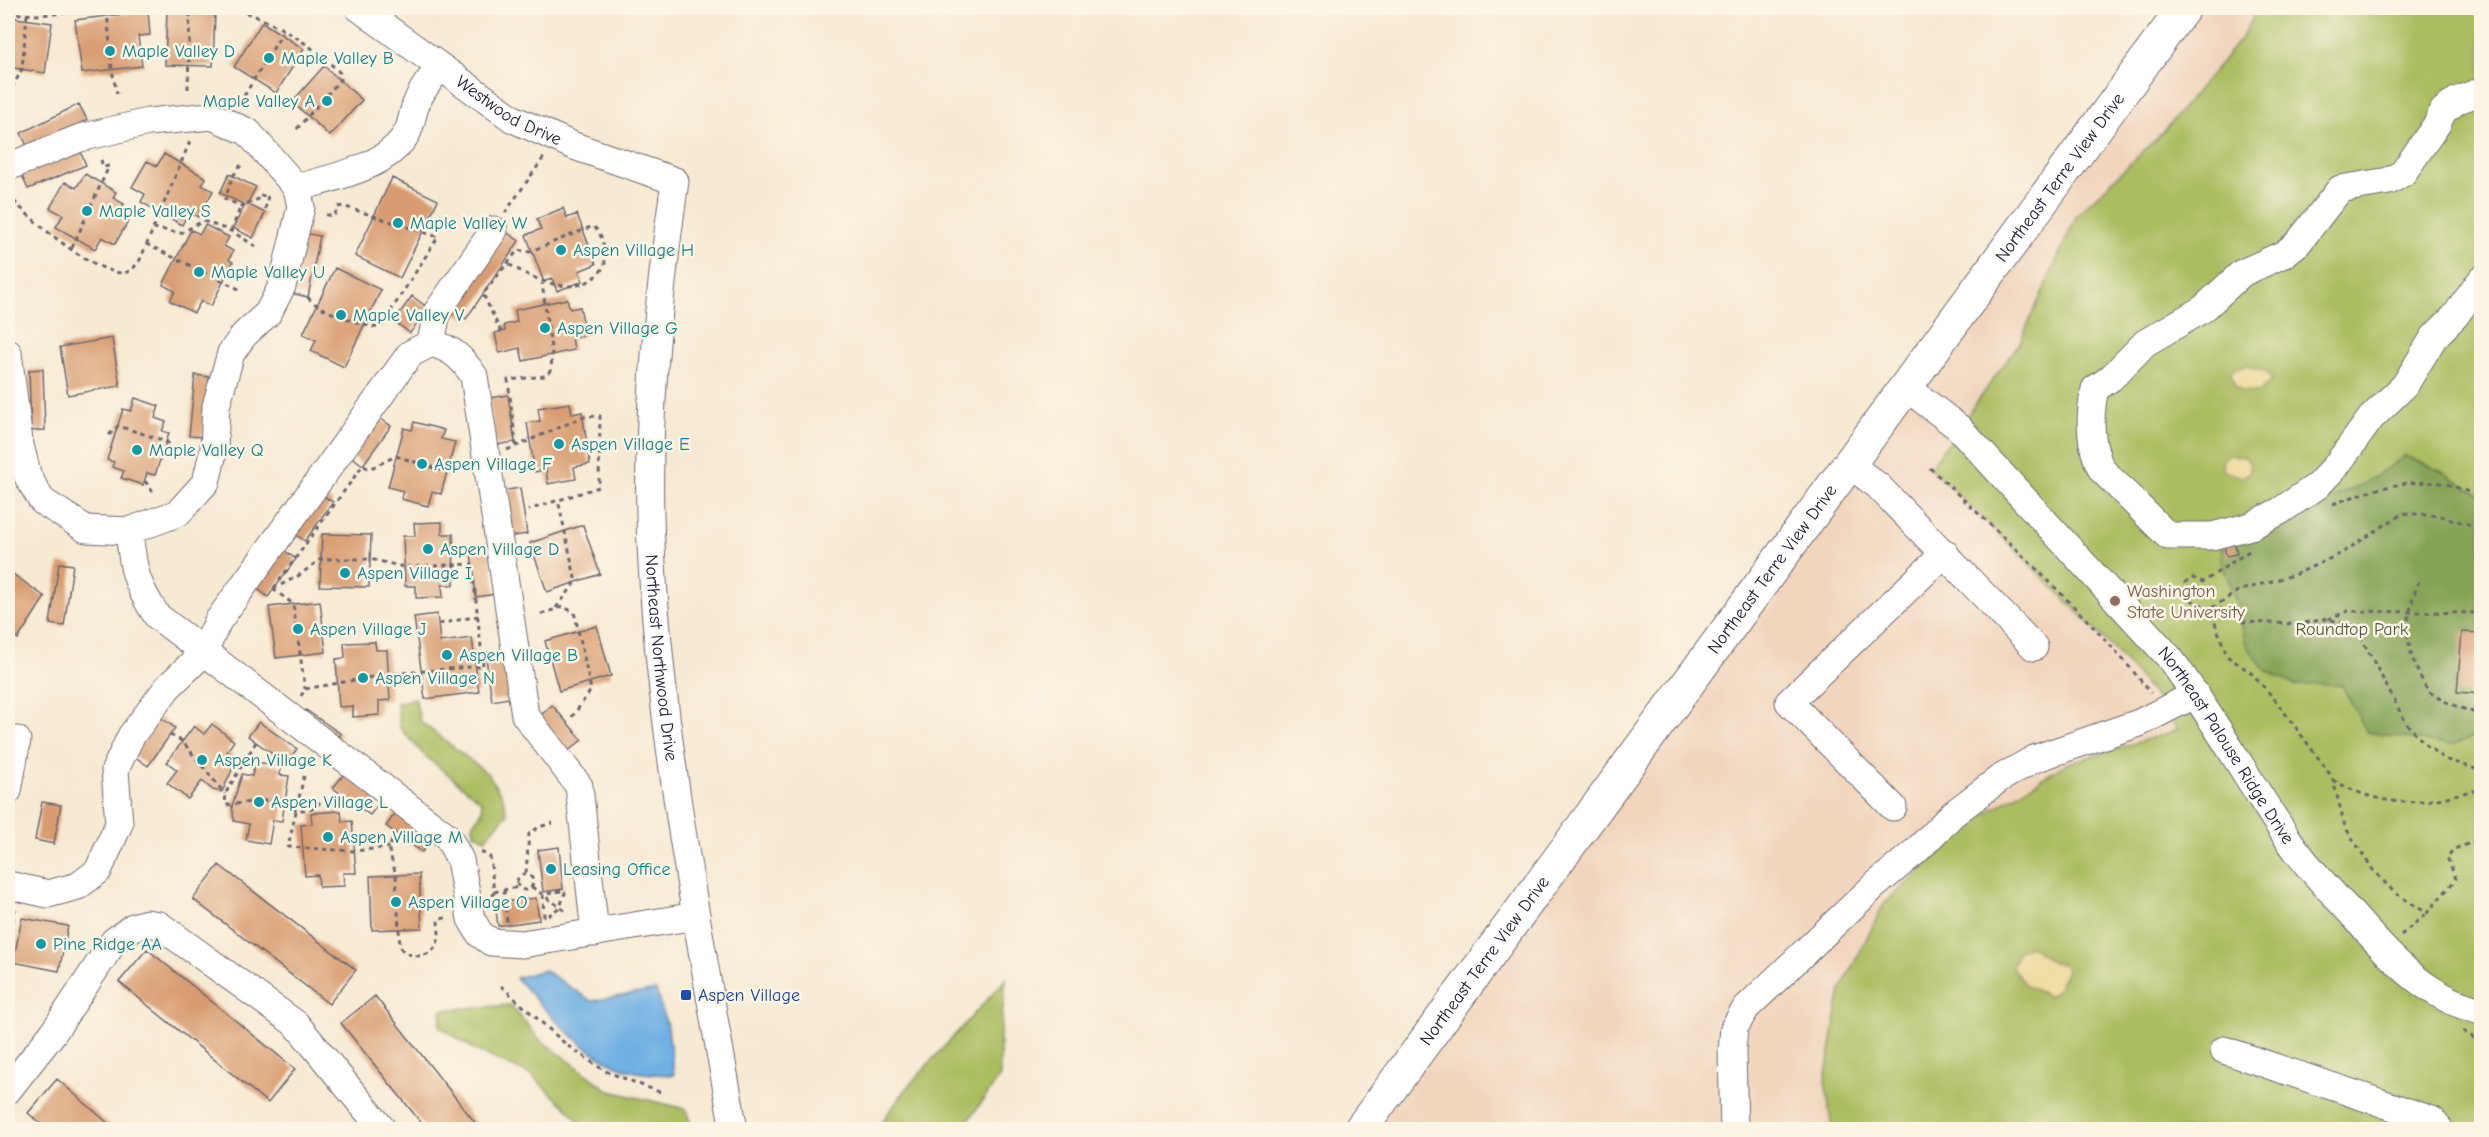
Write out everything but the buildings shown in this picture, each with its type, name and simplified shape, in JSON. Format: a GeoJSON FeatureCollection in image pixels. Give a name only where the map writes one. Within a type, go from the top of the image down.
{"type":"FeatureCollection","features":[{"type":"Feature","properties":{"kind":"main road","name":"Northeast Terre View Drive"},"geometry":{"type":"LineString","coordinates":[[1360,1130],[2184,8]]}},
{"type":"Feature","properties":{"kind":"street","name":"Westwood Drive"},"geometry":{"type":"LineString","coordinates":[[359,8],[513,119],[574,146],[675,181]]}},
{"type":"Feature","properties":{"kind":"street"},"geometry":{"type":"LineString","coordinates":[[297,188],[345,173],[384,157],[394,149],[409,130],[418,100],[440,67]]}},
{"type":"Feature","properties":{"kind":"street"},"geometry":{"type":"LineString","coordinates":[[2481,91],[2458,100],[2443,111],[2437,124],[2403,173],[2389,181],[2340,189],[2298,243],[2284,254],[2242,273],[2203,309],[2145,343],[2111,378],[2095,389],[2091,406],[2096,458],[2102,470],[2168,536],[2212,536],[2251,526],[2280,512],[2317,486],[2336,466],[2372,418],[2405,386],[2434,337],[2455,316],[2481,279]]}},
{"type":"Feature","properties":{"kind":"street"},"geometry":{"type":"LineString","coordinates":[[8,167],[95,134],[148,122],[212,116],[248,132],[297,188],[301,207],[282,286],[268,313],[244,335],[231,353],[216,406],[214,449],[206,482],[178,513],[129,531],[86,529],[42,501],[28,477],[19,441],[8,353]]}},
{"type":"Feature","properties":{"kind":"street","name":"Northeast Northwood Drive"},"geometry":{"type":"LineString","coordinates":[[675,181],[658,306],[651,432],[651,562],[663,683],[696,916],[734,1130]]}},
{"type":"Feature","properties":{"kind":"street"},"geometry":{"type":"LineString","coordinates":[[431,343],[437,312],[494,230]]}},
{"type":"Feature","properties":{"kind":"street"},"geometry":{"type":"LineString","coordinates":[[13,886],[48,894],[78,886],[98,871],[119,824],[115,770],[131,736],[168,687],[204,652],[218,621],[410,354],[431,343],[450,349],[462,358],[474,376],[525,715],[579,786],[596,933]]}},
{"type":"Feature","properties":{"kind":"street","name":"Northeast Palouse Ridge Drive"},"geometry":{"type":"LineString","coordinates":[[1906,387],[1959,428],[2139,623],[2196,694],[2289,841],[2384,951],[2406,971],[2434,991],[2481,1011]]}},
{"type":"Feature","properties":{"kind":"street"},"geometry":{"type":"LineString","coordinates":[[1849,464],[1878,486],[2034,647]]}},
{"type":"Feature","properties":{"kind":"street"},"geometry":{"type":"LineString","coordinates":[[129,531],[133,570],[140,591],[157,616],[448,837],[460,860],[470,915],[480,934],[491,942],[505,945],[696,916]]}},
{"type":"Feature","properties":{"kind":"street"},"geometry":{"type":"LineString","coordinates":[[1893,807],[1790,702],[1945,553]]}},
{"type":"Feature","properties":{"kind":"street"},"geometry":{"type":"LineString","coordinates":[[1734,1130],[1732,1052],[1734,1028],[1754,1000],[1953,814],[1999,779],[2034,759],[2129,727],[2166,711],[2196,694]]}},
{"type":"Feature","properties":{"kind":"street"},"geometry":{"type":"LineString","coordinates":[[8,791],[16,740]]}},
{"type":"Feature","properties":{"kind":"street"},"geometry":{"type":"LineString","coordinates":[[8,1090],[53,1033],[114,941],[133,927],[147,923],[159,925],[296,1024],[326,1057],[383,1130]]}},
{"type":"Feature","properties":{"kind":"street"},"geometry":{"type":"LineString","coordinates":[[2224,1050],[2432,1120],[2440,1130]]}},
{"type":"Feature","properties":{"kind":"path"},"geometry":{"type":"LineString","coordinates":[[8,13],[143,8]]}},
{"type":"Feature","properties":{"kind":"path"},"geometry":{"type":"LineString","coordinates":[[188,89],[190,8]]}},
{"type":"Feature","properties":{"kind":"path"},"geometry":{"type":"LineString","coordinates":[[229,8],[261,18],[314,50],[340,73],[340,80],[295,131]]}},
{"type":"Feature","properties":{"kind":"path"},"geometry":{"type":"LineString","coordinates":[[107,10],[112,70],[117,94]]}},
{"type":"Feature","properties":{"kind":"path"},"geometry":{"type":"LineString","coordinates":[[8,96],[22,69],[27,14]]}},
{"type":"Feature","properties":{"kind":"path"},"geometry":{"type":"LineString","coordinates":[[244,96],[283,32]]}},
{"type":"Feature","properties":{"kind":"path"},"geometry":{"type":"LineString","coordinates":[[72,248],[109,166],[103,167],[95,134]]}},
{"type":"Feature","properties":{"kind":"path"},"geometry":{"type":"LineString","coordinates":[[8,194],[42,227],[72,248],[111,270],[124,273],[132,270],[140,260],[192,137]]}},
{"type":"Feature","properties":{"kind":"path"},"geometry":{"type":"LineString","coordinates":[[494,230],[549,151]]}},
{"type":"Feature","properties":{"kind":"path"},"geometry":{"type":"LineString","coordinates":[[241,165],[233,176],[225,199],[244,205],[268,195]]}},
{"type":"Feature","properties":{"kind":"path"},"geometry":{"type":"LineString","coordinates":[[260,196],[268,195]]}},
{"type":"Feature","properties":{"kind":"path"},"geometry":{"type":"LineString","coordinates":[[265,210],[268,195]]}},
{"type":"Feature","properties":{"kind":"path"},"geometry":{"type":"LineString","coordinates":[[231,231],[244,205]]}},
{"type":"Feature","properties":{"kind":"path"},"geometry":{"type":"LineString","coordinates":[[308,297],[317,305],[368,327],[380,328],[438,237],[343,206],[338,207],[334,216],[315,211]]}},
{"type":"Feature","properties":{"kind":"path"},"geometry":{"type":"LineString","coordinates":[[153,228],[181,233],[203,221],[231,231],[257,247]]}},
{"type":"Feature","properties":{"kind":"path"},"geometry":{"type":"LineString","coordinates":[[501,332],[483,294],[507,263],[518,250],[529,252],[593,226],[600,232],[605,265],[595,278],[587,282],[559,285],[542,283],[507,263]]}},
{"type":"Feature","properties":{"kind":"path"},"geometry":{"type":"LineString","coordinates":[[146,244],[243,291]]}},
{"type":"Feature","properties":{"kind":"path"},"geometry":{"type":"LineString","coordinates":[[516,446],[508,380],[545,376],[551,370],[552,355],[542,283]]}},
{"type":"Feature","properties":{"kind":"path"},"geometry":{"type":"LineString","coordinates":[[273,590],[363,465],[369,469],[396,456],[447,472],[487,458],[583,417],[600,416],[599,487],[528,510]]}},
{"type":"Feature","properties":{"kind":"path"},"geometry":{"type":"LineString","coordinates":[[109,435],[118,426],[166,441],[181,457]]}},
{"type":"Feature","properties":{"kind":"path"},"geometry":{"type":"LineString","coordinates":[[1930,468],[2035,568],[2125,661],[2166,711]]}},
{"type":"Feature","properties":{"kind":"path"},"geometry":{"type":"LineString","coordinates":[[145,481],[155,495]]}},
{"type":"Feature","properties":{"kind":"path"},"geometry":{"type":"LineString","coordinates":[[2324,507],[2372,490],[2404,483],[2446,484],[2481,496]]}},
{"type":"Feature","properties":{"kind":"path"},"geometry":{"type":"LineString","coordinates":[[555,609],[576,582],[558,500]]}},
{"type":"Feature","properties":{"kind":"path"},"geometry":{"type":"LineString","coordinates":[[2210,609],[2238,591],[2296,574],[2342,553],[2403,513],[2440,516],[2481,528]]}},
{"type":"Feature","properties":{"kind":"path"},"geometry":{"type":"LineString","coordinates":[[2253,548],[2203,582],[2193,578],[2184,583],[2180,590],[2187,598],[2210,609],[2226,609],[2244,622],[2296,624],[2327,619],[2348,611],[2481,613]]}},
{"type":"Feature","properties":{"kind":"path"},"geometry":{"type":"LineString","coordinates":[[273,590],[298,576],[321,559],[370,559],[404,567],[472,564],[483,666],[368,677],[304,689]]}},
{"type":"Feature","properties":{"kind":"path"},"geometry":{"type":"LineString","coordinates":[[2419,581],[2408,612],[2408,642],[2416,668],[2429,692],[2454,706],[2481,715]]}},
{"type":"Feature","properties":{"kind":"path"},"geometry":{"type":"LineString","coordinates":[[273,590],[293,604],[304,689],[300,699]]}},
{"type":"Feature","properties":{"kind":"path"},"geometry":{"type":"LineString","coordinates":[[541,614],[563,608],[574,612],[591,690],[572,717]]}},
{"type":"Feature","properties":{"kind":"path"},"geometry":{"type":"LineString","coordinates":[[2210,609],[2227,656],[2250,672],[2273,697],[2333,780],[2345,827],[2373,870],[2396,893],[2427,913],[2456,879],[2447,857],[2454,849],[2481,839]]}},
{"type":"Feature","properties":{"kind":"path"},"geometry":{"type":"LineString","coordinates":[[439,624],[478,616]]}},
{"type":"Feature","properties":{"kind":"path"},"geometry":{"type":"LineString","coordinates":[[2327,619],[2355,626],[2406,723],[2426,745],[2444,759],[2481,771]]}},
{"type":"Feature","properties":{"kind":"path"},"geometry":{"type":"LineString","coordinates":[[170,735],[182,741],[225,794],[226,805],[285,798],[296,811]]}},
{"type":"Feature","properties":{"kind":"path"},"geometry":{"type":"LineString","coordinates":[[225,794],[256,742]]}},
{"type":"Feature","properties":{"kind":"path"},"geometry":{"type":"LineString","coordinates":[[304,776],[288,847],[354,851],[389,847]]}},
{"type":"Feature","properties":{"kind":"path"},"geometry":{"type":"LineString","coordinates":[[2333,780],[2369,798],[2388,801],[2429,801],[2481,790]]}},
{"type":"Feature","properties":{"kind":"path"},"geometry":{"type":"LineString","coordinates":[[296,811],[315,808],[326,795]]}},
{"type":"Feature","properties":{"kind":"path"},"geometry":{"type":"LineString","coordinates":[[526,873],[529,834],[538,827],[553,823]]}},
{"type":"Feature","properties":{"kind":"path"},"geometry":{"type":"LineString","coordinates":[[394,832],[389,847],[396,875],[398,938],[403,952],[415,956],[428,953],[438,940],[438,920],[492,912],[494,892],[490,861]]}},
{"type":"Feature","properties":{"kind":"path"},"geometry":{"type":"LineString","coordinates":[[518,887],[518,877],[526,873]]}},
{"type":"Feature","properties":{"kind":"path"},"geometry":{"type":"LineString","coordinates":[[526,873],[532,878],[532,887]]}},
{"type":"Feature","properties":{"kind":"path"},"geometry":{"type":"LineString","coordinates":[[8,948],[13,886]]}},
{"type":"Feature","properties":{"kind":"path"},"geometry":{"type":"LineString","coordinates":[[494,892],[518,887],[524,891],[532,887]]}},
{"type":"Feature","properties":{"kind":"path"},"geometry":{"type":"LineString","coordinates":[[532,887],[568,913]]}},
{"type":"Feature","properties":{"kind":"path"},"geometry":{"type":"LineString","coordinates":[[504,890],[507,927]]}},
{"type":"Feature","properties":{"kind":"path"},"geometry":{"type":"LineString","coordinates":[[543,895],[566,890]]}},
{"type":"Feature","properties":{"kind":"path"},"geometry":{"type":"LineString","coordinates":[[543,895],[544,919]]}},
{"type":"Feature","properties":{"kind":"path"},"geometry":{"type":"LineString","coordinates":[[540,922],[560,907]]}},
{"type":"Feature","properties":{"kind":"path"},"geometry":{"type":"LineString","coordinates":[[501,986],[568,1046],[605,1071],[662,1093]]}},
{"type":"Feature","properties":{"kind":"shaded area","name":"Washington State University"},"geometry":{"type":"Polygon","coordinates":[[[2185,8],[2481,8],[2481,1129],[1367,1130],[2185,8]]]}},
{"type":"Feature","properties":{"kind":"green space","name":"Washington State University"},"geometry":{"type":"Polygon","coordinates":[[[2258,8],[2481,8],[2481,1129],[1832,1129],[1825,1080],[1841,989],[1884,904],[1983,815],[2066,764],[2178,730],[2145,684],[2107,642],[1930,468],[2020,342],[2077,215],[2162,133],[2242,37],[2258,8]]]}},
{"type":"Feature","properties":{"kind":"green space","name":"Roundtop Park"},"geometry":{"type":"Polygon","coordinates":[[[2405,456],[2443,472],[2481,496],[2481,734],[2451,745],[2367,732],[2341,684],[2294,685],[2265,670],[2246,644],[2236,602],[2221,560],[2222,542],[2293,516],[2363,484],[2405,456]]]}},
{"type":"Feature","properties":{"kind":"green space"},"geometry":{"type":"Polygon","coordinates":[[[415,698],[420,721],[489,775],[503,798],[507,814],[485,839],[474,833],[473,823],[482,812],[482,802],[424,755],[400,728],[397,703],[415,698]]]}},
{"type":"Feature","properties":{"kind":"green space"},"geometry":{"type":"Polygon","coordinates":[[[1006,979],[1000,1036],[1000,1077],[962,1129],[876,1129],[911,1083],[1006,979]]]}},
{"type":"Feature","properties":{"kind":"green space"},"geometry":{"type":"Polygon","coordinates":[[[511,1005],[538,1038],[610,1091],[686,1109],[692,1129],[584,1129],[573,1114],[531,1075],[477,1051],[439,1026],[442,1010],[511,1005]]]}},
{"type":"Feature","properties":{"kind":"sand"},"geometry":{"type":"Polygon","coordinates":[[[2247,366],[2266,372],[2272,379],[2259,392],[2242,391],[2235,386],[2231,374],[2235,368],[2247,366]]]}},
{"type":"Feature","properties":{"kind":"sand"},"geometry":{"type":"Polygon","coordinates":[[[2228,455],[2245,456],[2250,464],[2250,473],[2242,477],[2224,471],[2222,461],[2228,455]]]}},
{"type":"Feature","properties":{"kind":"sand"},"geometry":{"type":"Polygon","coordinates":[[[2030,946],[2053,963],[2064,964],[2067,971],[2056,992],[2047,996],[2025,985],[2012,967],[2019,950],[2030,946]]]}},
{"type":"Feature","properties":{"kind":"water"},"geometry":{"type":"Polygon","coordinates":[[[544,970],[591,1001],[656,990],[668,1029],[674,1075],[642,1073],[620,1067],[586,1047],[555,1020],[516,978],[544,970]]]}},
{"type":"Feature","properties":{"kind":"place","name":"Maple Valley D"},"geometry":{"type":"Point","coordinates":[110,51]}},
{"type":"Feature","properties":{"kind":"place","name":"Maple Valley B"},"geometry":{"type":"Point","coordinates":[269,58]}},
{"type":"Feature","properties":{"kind":"place","name":"Maple Valley A"},"geometry":{"type":"Point","coordinates":[327,101]}},
{"type":"Feature","properties":{"kind":"place","name":"Maple Valley S"},"geometry":{"type":"Point","coordinates":[87,211]}},
{"type":"Feature","properties":{"kind":"place","name":"Maple Valley W"},"geometry":{"type":"Point","coordinates":[398,223]}},
{"type":"Feature","properties":{"kind":"place","name":"Aspen Village H"},"geometry":{"type":"Point","coordinates":[561,250]}},
{"type":"Feature","properties":{"kind":"place","name":"Maple Valley U"},"geometry":{"type":"Point","coordinates":[199,272]}},
{"type":"Feature","properties":{"kind":"place","name":"Maple Valley V"},"geometry":{"type":"Point","coordinates":[341,315]}},
{"type":"Feature","properties":{"kind":"place","name":"Aspen Village G"},"geometry":{"type":"Point","coordinates":[545,328]}},
{"type":"Feature","properties":{"kind":"place","name":"Aspen Village E"},"geometry":{"type":"Point","coordinates":[559,444]}},
{"type":"Feature","properties":{"kind":"place","name":"Maple Valley Q"},"geometry":{"type":"Point","coordinates":[137,450]}},
{"type":"Feature","properties":{"kind":"place","name":"Aspen Village F"},"geometry":{"type":"Point","coordinates":[422,464]}},
{"type":"Feature","properties":{"kind":"place","name":"Aspen Village D"},"geometry":{"type":"Point","coordinates":[428,549]}},
{"type":"Feature","properties":{"kind":"place","name":"Aspen Village I"},"geometry":{"type":"Point","coordinates":[345,573]}},
{"type":"Feature","properties":{"kind":"place","name":"Washington State University"},"geometry":{"type":"Point","coordinates":[2115,601]}},
{"type":"Feature","properties":{"kind":"place","name":"Aspen Village J"},"geometry":{"type":"Point","coordinates":[298,629]}},
{"type":"Feature","properties":{"kind":"place","name":"Aspen Village B"},"geometry":{"type":"Point","coordinates":[447,655]}},
{"type":"Feature","properties":{"kind":"place","name":"Aspen Village N"},"geometry":{"type":"Point","coordinates":[363,678]}},
{"type":"Feature","properties":{"kind":"place","name":"Aspen Village K"},"geometry":{"type":"Point","coordinates":[202,760]}},
{"type":"Feature","properties":{"kind":"place","name":"Aspen Village L"},"geometry":{"type":"Point","coordinates":[259,802]}},
{"type":"Feature","properties":{"kind":"place","name":"Aspen Village M"},"geometry":{"type":"Point","coordinates":[328,837]}},
{"type":"Feature","properties":{"kind":"place","name":"Leasing Office"},"geometry":{"type":"Point","coordinates":[551,869]}},
{"type":"Feature","properties":{"kind":"place","name":"Aspen Village O"},"geometry":{"type":"Point","coordinates":[396,902]}},
{"type":"Feature","properties":{"kind":"place","name":"Pine Ridge AA"},"geometry":{"type":"Point","coordinates":[41,944]}},
{"type":"Feature","properties":{"kind":"place","name":"Aspen Village"},"geometry":{"type":"Point","coordinates":[686,995]}}]}
